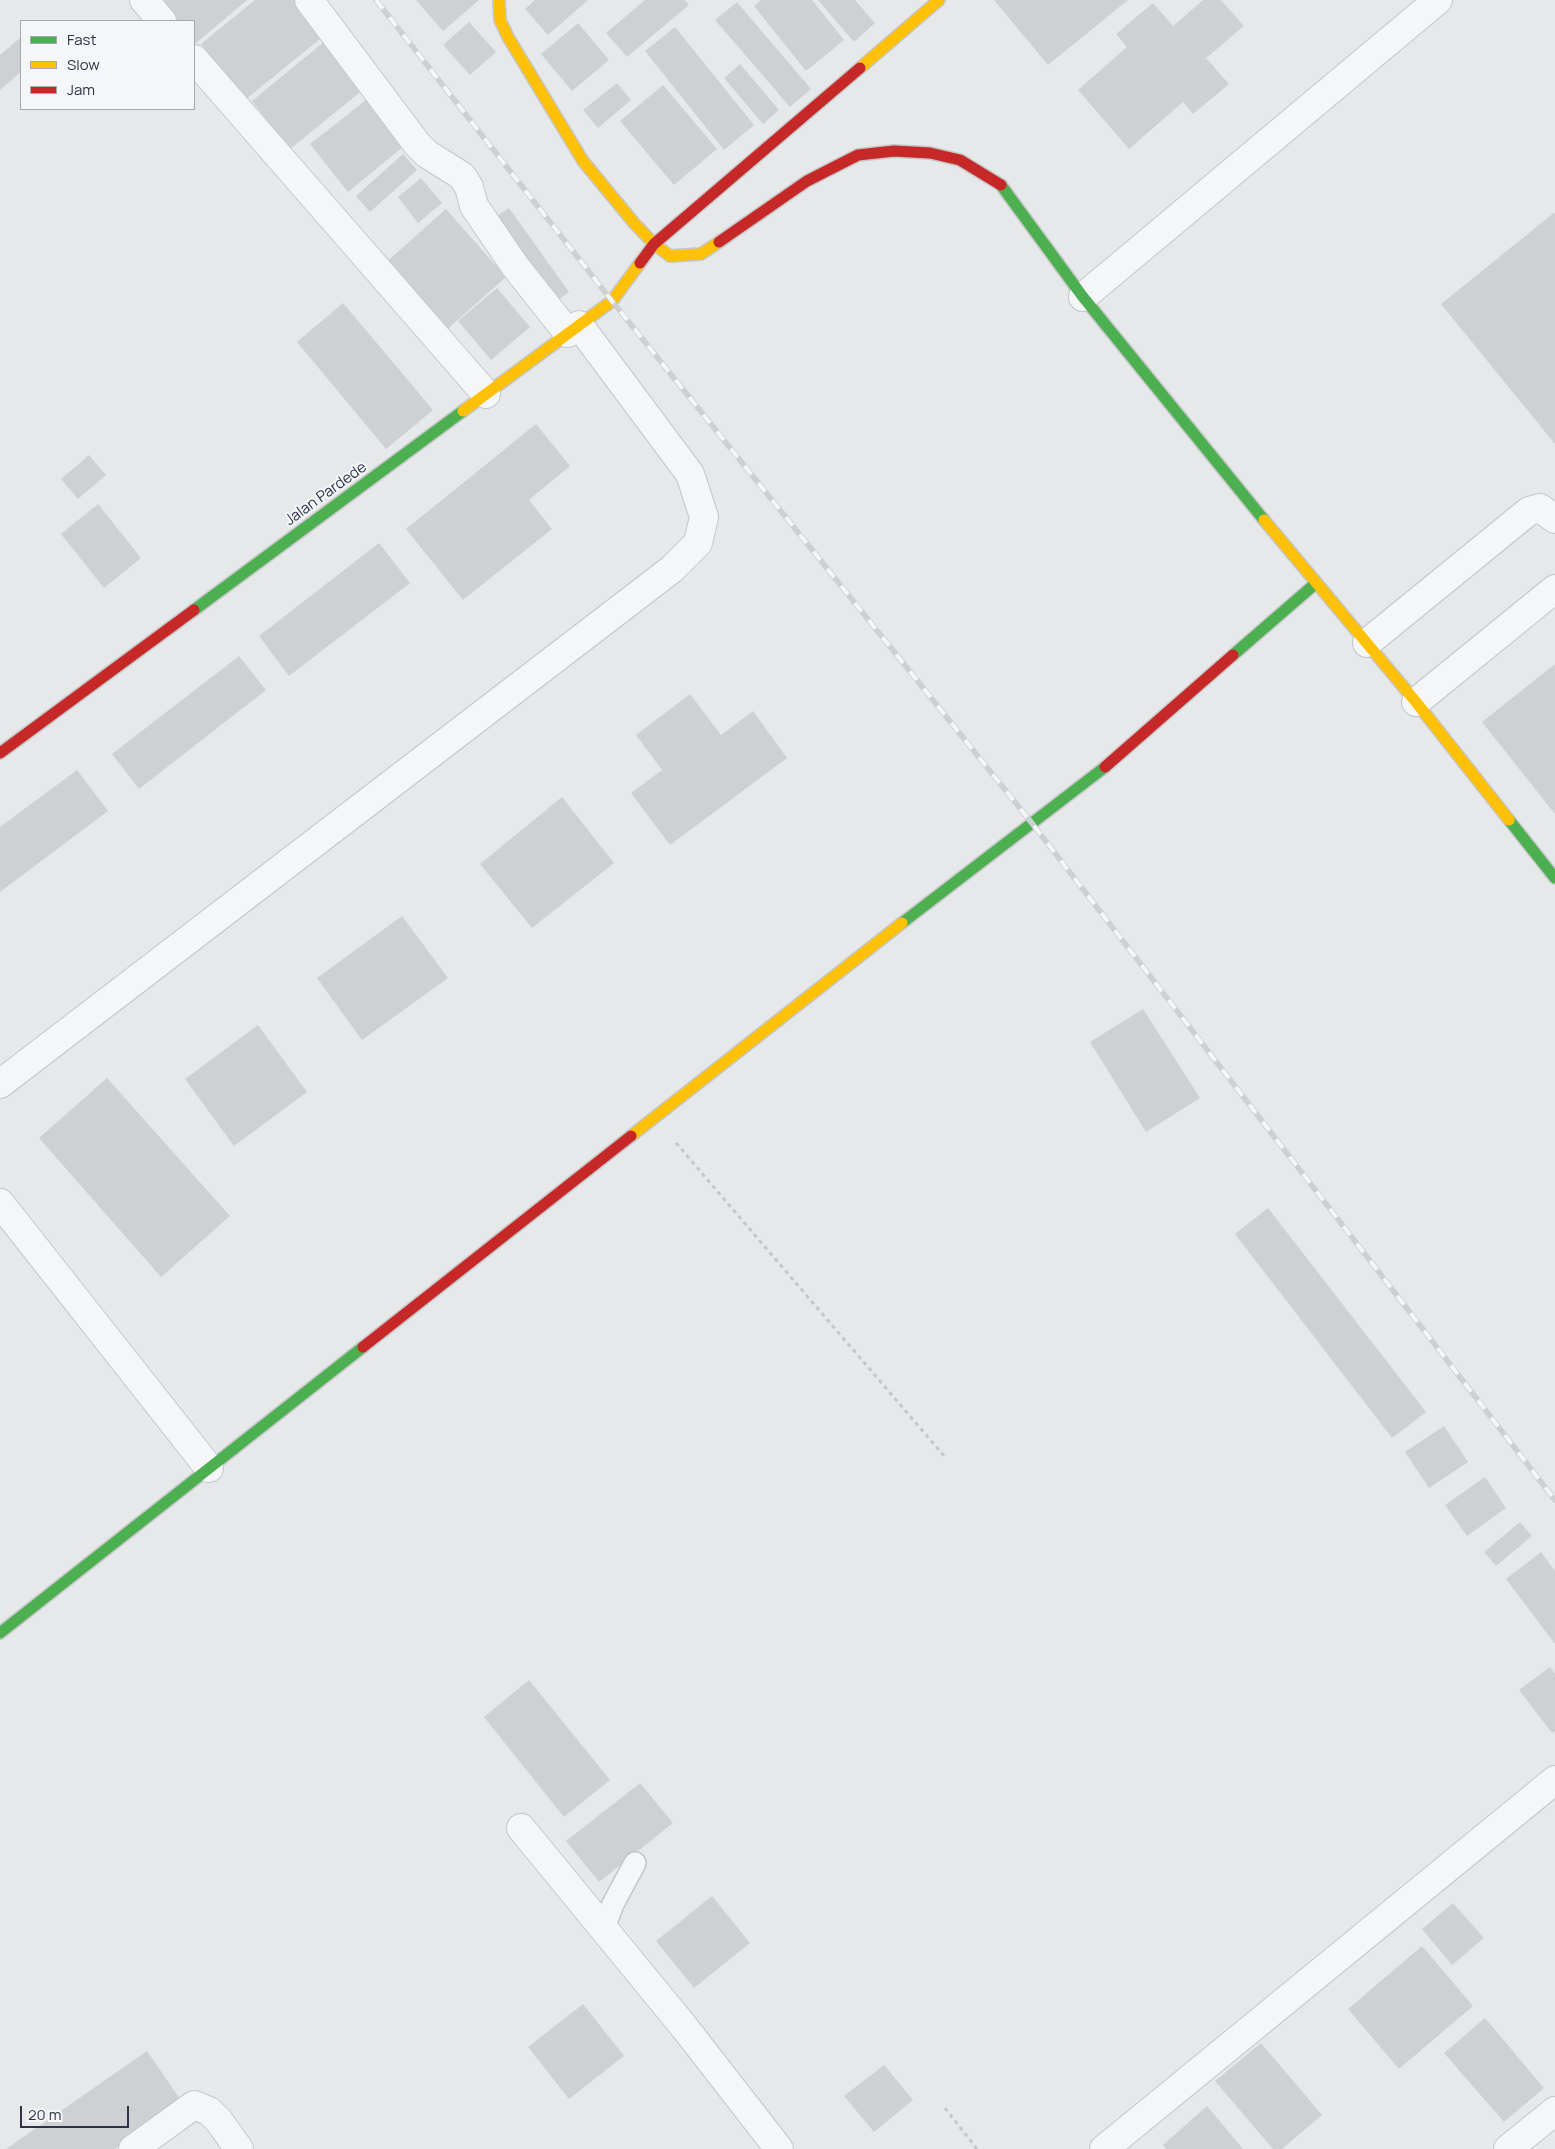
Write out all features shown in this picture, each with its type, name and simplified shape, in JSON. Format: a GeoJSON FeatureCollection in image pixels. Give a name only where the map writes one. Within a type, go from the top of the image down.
{"type":"FeatureCollection","features":[{"type":"Feature","properties":{"kind":"street"},"geometry":{"type":"LineString","coordinates":[[144,0],[161,20]]}},
{"type":"Feature","properties":{"kind":"street"},"geometry":{"type":"LineString","coordinates":[[0,1084],[656,581],[698,543],[704,516],[690,474],[573,329],[515,266],[474,206],[469,187],[462,176],[427,154],[417,144],[309,0]]}},
{"type":"Feature","properties":{"kind":"street"},"geometry":{"type":"LineString","coordinates":[[499,0],[500,20],[508,37],[584,161],[654,244],[670,256],[701,254],[807,181],[858,155],[894,151],[930,152],[960,160],[1005,186],[1083,297],[1315,584],[1416,702],[1555,878]]}},
{"type":"Feature","properties":{"kind":"street","name":"Jalan Pardede"},"geometry":{"type":"LineString","coordinates":[[0,753],[612,301],[654,244],[939,0]]}},
{"type":"Feature","properties":{"kind":"street"},"geometry":{"type":"LineString","coordinates":[[1083,297],[1438,0]]}},
{"type":"Feature","properties":{"kind":"street"},"geometry":{"type":"LineString","coordinates":[[195,60],[486,394]]}},
{"type":"Feature","properties":{"kind":"street"},"geometry":{"type":"LineString","coordinates":[[1367,643],[1528,511],[1540,508],[1555,519]]}},
{"type":"Feature","properties":{"kind":"street"},"geometry":{"type":"LineString","coordinates":[[0,1633],[1031,822],[1104,768],[1315,584]]}},
{"type":"Feature","properties":{"kind":"street"},"geometry":{"type":"LineString","coordinates":[[1416,702],[1555,589]]}},
{"type":"Feature","properties":{"kind":"street"},"geometry":{"type":"LineString","coordinates":[[0,1203],[209,1468]]}},
{"type":"Feature","properties":{"kind":"street"},"geometry":{"type":"LineString","coordinates":[[1104,2149],[1555,1780]]}},
{"type":"Feature","properties":{"kind":"street"},"geometry":{"type":"LineString","coordinates":[[521,1828],[604,1928],[779,2149]]}},
{"type":"Feature","properties":{"kind":"street"},"geometry":{"type":"LineString","coordinates":[[133,2149],[194,2105],[209,2111],[219,2121],[239,2149]]}},
{"type":"Feature","properties":{"kind":"street"},"geometry":{"type":"LineString","coordinates":[[1508,2149],[1555,2111]]}},
{"type":"Feature","properties":{"kind":"lane"},"geometry":{"type":"LineString","coordinates":[[604,1928],[625,1880],[635,1863]]}},
{"type":"Feature","properties":{"kind":"path"},"geometry":{"type":"LineString","coordinates":[[654,1118],[945,1457]]}},
{"type":"Feature","properties":{"kind":"path"},"geometry":{"type":"LineString","coordinates":[[945,2108],[976,2149]]}},
{"type":"Feature","properties":{"kind":"building"},"geometry":{"type":"Polygon","coordinates":[[[165,0],[247,0],[195,44],[195,20],[174,20],[160,4],[165,0]]]}},
{"type":"Feature","properties":{"kind":"building"},"geometry":{"type":"Polygon","coordinates":[[[255,0],[296,0],[325,35],[246,99],[201,44],[255,0]]]}},
{"type":"Feature","properties":{"kind":"building"},"geometry":{"type":"Polygon","coordinates":[[[416,0],[479,0],[443,31],[416,0]]]}},
{"type":"Feature","properties":{"kind":"building"},"geometry":{"type":"Polygon","coordinates":[[[535,0],[588,0],[548,35],[525,9],[535,0]]]}},
{"type":"Feature","properties":{"kind":"building"},"geometry":{"type":"Polygon","coordinates":[[[645,0],[685,0],[689,5],[627,57],[606,33],[645,0]]]}},
{"type":"Feature","properties":{"kind":"building"},"geometry":{"type":"Polygon","coordinates":[[[761,0],[812,0],[844,40],[806,71],[754,6],[761,0]]]}},
{"type":"Feature","properties":{"kind":"building"},"geometry":{"type":"Polygon","coordinates":[[[818,0],[855,0],[875,23],[854,42],[818,0]]]}},
{"type":"Feature","properties":{"kind":"building"},"geometry":{"type":"Polygon","coordinates":[[[994,0],[1128,0],[1048,65],[994,0]]]}},
{"type":"Feature","properties":{"kind":"building"},"geometry":{"type":"Polygon","coordinates":[[[1203,0],[1221,0],[1244,26],[1206,58],[1229,84],[1193,114],[1183,102],[1129,149],[1078,90],[1127,47],[1116,34],[1153,3],[1173,26],[1203,0]]]}},
{"type":"Feature","properties":{"kind":"building"},"geometry":{"type":"Polygon","coordinates":[[[737,2],[811,89],[790,107],[715,20],[737,2]]]}},
{"type":"Feature","properties":{"kind":"building"},"geometry":{"type":"Polygon","coordinates":[[[469,22],[496,52],[470,75],[443,45],[469,22]]]}},
{"type":"Feature","properties":{"kind":"building"},"geometry":{"type":"Polygon","coordinates":[[[578,23],[609,60],[572,91],[541,54],[578,23]]]}},
{"type":"Feature","properties":{"kind":"building"},"geometry":{"type":"Polygon","coordinates":[[[675,27],[754,125],[724,150],[645,51],[675,27]]]}},
{"type":"Feature","properties":{"kind":"building"},"geometry":{"type":"Polygon","coordinates":[[[20,38],[20,73],[0,90],[0,55],[20,38]]]}},
{"type":"Feature","properties":{"kind":"building"},"geometry":{"type":"Polygon","coordinates":[[[325,41],[364,89],[290,149],[252,101],[325,41]]]}},
{"type":"Feature","properties":{"kind":"building"},"geometry":{"type":"Polygon","coordinates":[[[740,64],[779,110],[763,124],[724,78],[740,64]]]}},
{"type":"Feature","properties":{"kind":"building"},"geometry":{"type":"Polygon","coordinates":[[[617,83],[631,100],[598,128],[583,110],[617,83]]]}},
{"type":"Feature","properties":{"kind":"building"},"geometry":{"type":"Polygon","coordinates":[[[663,85],[717,149],[674,185],[620,121],[663,85]]]}},
{"type":"Feature","properties":{"kind":"building"},"geometry":{"type":"Polygon","coordinates":[[[366,100],[403,147],[348,192],[310,144],[366,100]]]}},
{"type":"Feature","properties":{"kind":"building"},"geometry":{"type":"Polygon","coordinates":[[[403,154],[417,170],[370,212],[356,196],[403,154]]]}},
{"type":"Feature","properties":{"kind":"building"},"geometry":{"type":"Polygon","coordinates":[[[421,178],[442,203],[418,223],[398,197],[421,178]]]}},
{"type":"Feature","properties":{"kind":"building"},"geometry":{"type":"Polygon","coordinates":[[[509,208],[569,292],[551,305],[491,220],[509,208]]]}},
{"type":"Feature","properties":{"kind":"building"},"geometry":{"type":"Polygon","coordinates":[[[446,209],[506,277],[443,333],[383,265],[446,209]]]}},
{"type":"Feature","properties":{"kind":"building"},"geometry":{"type":"Polygon","coordinates":[[[1555,212],[1555,444],[1441,304],[1555,212]]]}},
{"type":"Feature","properties":{"kind":"building"},"geometry":{"type":"Polygon","coordinates":[[[497,288],[530,327],[491,360],[458,321],[497,288]]]}},
{"type":"Feature","properties":{"kind":"building"},"geometry":{"type":"Polygon","coordinates":[[[343,303],[433,410],[386,449],[297,342],[343,303]]]}},
{"type":"Feature","properties":{"kind":"building"},"geometry":{"type":"Polygon","coordinates":[[[536,424],[570,466],[529,500],[552,529],[463,600],[406,529],[536,424]]]}},
{"type":"Feature","properties":{"kind":"building"},"geometry":{"type":"Polygon","coordinates":[[[89,455],[106,475],[78,499],[61,479],[89,455]]]}},
{"type":"Feature","properties":{"kind":"building"},"geometry":{"type":"Polygon","coordinates":[[[98,504],[141,558],[104,588],[61,534],[98,504]]]}},
{"type":"Feature","properties":{"kind":"building"},"geometry":{"type":"Polygon","coordinates":[[[379,543],[410,583],[289,676],[259,636],[379,543]]]}},
{"type":"Feature","properties":{"kind":"building"},"geometry":{"type":"Polygon","coordinates":[[[239,656],[266,690],[139,789],[112,754],[239,656]]]}},
{"type":"Feature","properties":{"kind":"building"},"geometry":{"type":"Polygon","coordinates":[[[1555,664],[1555,814],[1482,722],[1555,664]]]}},
{"type":"Feature","properties":{"kind":"building"},"geometry":{"type":"Polygon","coordinates":[[[690,694],[721,735],[753,711],[787,758],[670,845],[631,793],[662,770],[636,735],[690,694]]]}},
{"type":"Feature","properties":{"kind":"building"},"geometry":{"type":"Polygon","coordinates":[[[77,770],[108,811],[0,892],[0,827],[77,770]]]}},
{"type":"Feature","properties":{"kind":"building"},"geometry":{"type":"Polygon","coordinates":[[[562,797],[614,863],[532,928],[480,864],[562,797]]]}},
{"type":"Feature","properties":{"kind":"building"},"geometry":{"type":"Polygon","coordinates":[[[402,916],[448,978],[362,1040],[317,978],[402,916]]]}},
{"type":"Feature","properties":{"kind":"building"},"geometry":{"type":"Polygon","coordinates":[[[1143,1009],[1200,1098],[1146,1132],[1090,1042],[1143,1009]]]}},
{"type":"Feature","properties":{"kind":"building"},"geometry":{"type":"Polygon","coordinates":[[[258,1025],[307,1092],[234,1146],[185,1079],[258,1025]]]}},
{"type":"Feature","properties":{"kind":"building"},"geometry":{"type":"Polygon","coordinates":[[[107,1078],[230,1216],[161,1277],[39,1138],[107,1078]]]}},
{"type":"Feature","properties":{"kind":"building"},"geometry":{"type":"Polygon","coordinates":[[[1268,1208],[1426,1412],[1392,1438],[1235,1234],[1268,1208]]]}},
{"type":"Feature","properties":{"kind":"building"},"geometry":{"type":"Polygon","coordinates":[[[1444,1426],[1468,1462],[1429,1488],[1405,1452],[1444,1426]]]}},
{"type":"Feature","properties":{"kind":"building"},"geometry":{"type":"Polygon","coordinates":[[[1485,1477],[1506,1508],[1467,1536],[1445,1505],[1485,1477]]]}},
{"type":"Feature","properties":{"kind":"building"},"geometry":{"type":"Polygon","coordinates":[[[1520,1522],[1532,1536],[1496,1566],[1484,1552],[1520,1522]]]}},
{"type":"Feature","properties":{"kind":"building"},"geometry":{"type":"Polygon","coordinates":[[[1541,1552],[1555,1571],[1555,1644],[1506,1579],[1541,1552]]]}},
{"type":"Feature","properties":{"kind":"building"},"geometry":{"type":"Polygon","coordinates":[[[1550,1667],[1555,1674],[1555,1731],[1552,1733],[1519,1690],[1550,1667]]]}},
{"type":"Feature","properties":{"kind":"building"},"geometry":{"type":"Polygon","coordinates":[[[529,1680],[610,1780],[564,1817],[484,1717],[529,1680]]]}},
{"type":"Feature","properties":{"kind":"building"},"geometry":{"type":"Polygon","coordinates":[[[640,1783],[673,1823],[599,1882],[566,1841],[640,1783]]]}},
{"type":"Feature","properties":{"kind":"building"},"geometry":{"type":"Polygon","coordinates":[[[712,1896],[750,1943],[694,1988],[656,1941],[712,1896]]]}},
{"type":"Feature","properties":{"kind":"building"},"geometry":{"type":"Polygon","coordinates":[[[1453,1903],[1484,1938],[1452,1965],[1422,1929],[1453,1903]]]}},
{"type":"Feature","properties":{"kind":"building"},"geometry":{"type":"Polygon","coordinates":[[[1422,1946],[1473,2006],[1399,2069],[1348,2009],[1422,1946]]]}},
{"type":"Feature","properties":{"kind":"building"},"geometry":{"type":"Polygon","coordinates":[[[583,2004],[624,2056],[569,2099],[528,2047],[583,2004]]]}},
{"type":"Feature","properties":{"kind":"building"},"geometry":{"type":"Polygon","coordinates":[[[1485,2018],[1544,2088],[1504,2122],[1444,2053],[1485,2018]]]}},
{"type":"Feature","properties":{"kind":"building"},"geometry":{"type":"Polygon","coordinates":[[[1261,2043],[1322,2115],[1282,2149],[1273,2149],[1215,2081],[1261,2043]]]}},
{"type":"Feature","properties":{"kind":"building"},"geometry":{"type":"Polygon","coordinates":[[[147,2051],[182,2102],[115,2149],[6,2149],[147,2051]]]}},
{"type":"Feature","properties":{"kind":"building"},"geometry":{"type":"Polygon","coordinates":[[[884,2065],[913,2100],[874,2132],[844,2096],[884,2065]]]}},
{"type":"Feature","properties":{"kind":"building"},"geometry":{"type":"Polygon","coordinates":[[[1207,2106],[1243,2149],[1166,2149],[1163,2145],[1207,2106]]]}},
{"type":"Feature","properties":{"kind":"railway"},"geometry":{"type":"LineString","coordinates":[[376,0],[612,301],[1031,822],[1555,1500]]}},
{"type":"Feature","properties":{"kind":"traffic: fast"},"geometry":{"type":"LineString","coordinates":[[1001,185],[1083,297],[1264,520]]}},
{"type":"Feature","properties":{"kind":"traffic: fast"},"geometry":{"type":"LineString","coordinates":[[194,610],[463,411]]}},
{"type":"Feature","properties":{"kind":"traffic: fast"},"geometry":{"type":"LineString","coordinates":[[1233,655],[1315,584]]}},
{"type":"Feature","properties":{"kind":"traffic: fast"},"geometry":{"type":"LineString","coordinates":[[902,923],[1105,767]]}},
{"type":"Feature","properties":{"kind":"traffic: fast"},"geometry":{"type":"LineString","coordinates":[[1509,820],[1555,878]]}},
{"type":"Feature","properties":{"kind":"traffic: fast"},"geometry":{"type":"LineString","coordinates":[[0,1633],[363,1347]]}},
{"type":"Feature","properties":{"kind":"traffic: slow"},"geometry":{"type":"LineString","coordinates":[[499,0],[500,20],[508,37],[583,161],[634,223],[654,244],[670,256],[701,254],[719,242]]}},
{"type":"Feature","properties":{"kind":"traffic: slow"},"geometry":{"type":"LineString","coordinates":[[860,68],[939,0]]}},
{"type":"Feature","properties":{"kind":"traffic: slow"},"geometry":{"type":"LineString","coordinates":[[463,411],[612,301],[640,263]]}},
{"type":"Feature","properties":{"kind":"traffic: slow"},"geometry":{"type":"LineString","coordinates":[[1264,520],[1416,702],[1509,820]]}},
{"type":"Feature","properties":{"kind":"traffic: slow"},"geometry":{"type":"LineString","coordinates":[[631,1136],[902,923]]}},
{"type":"Feature","properties":{"kind":"traffic: jam"},"geometry":{"type":"LineString","coordinates":[[640,263],[654,244],[860,68]]}},
{"type":"Feature","properties":{"kind":"traffic: jam"},"geometry":{"type":"LineString","coordinates":[[719,242],[807,181],[858,155],[894,151],[930,153],[960,160],[1001,185]]}},
{"type":"Feature","properties":{"kind":"traffic: jam"},"geometry":{"type":"LineString","coordinates":[[0,753],[194,610]]}},
{"type":"Feature","properties":{"kind":"traffic: jam"},"geometry":{"type":"LineString","coordinates":[[1105,767],[1233,655]]}},
{"type":"Feature","properties":{"kind":"traffic: jam"},"geometry":{"type":"LineString","coordinates":[[363,1347],[631,1136]]}}]}
